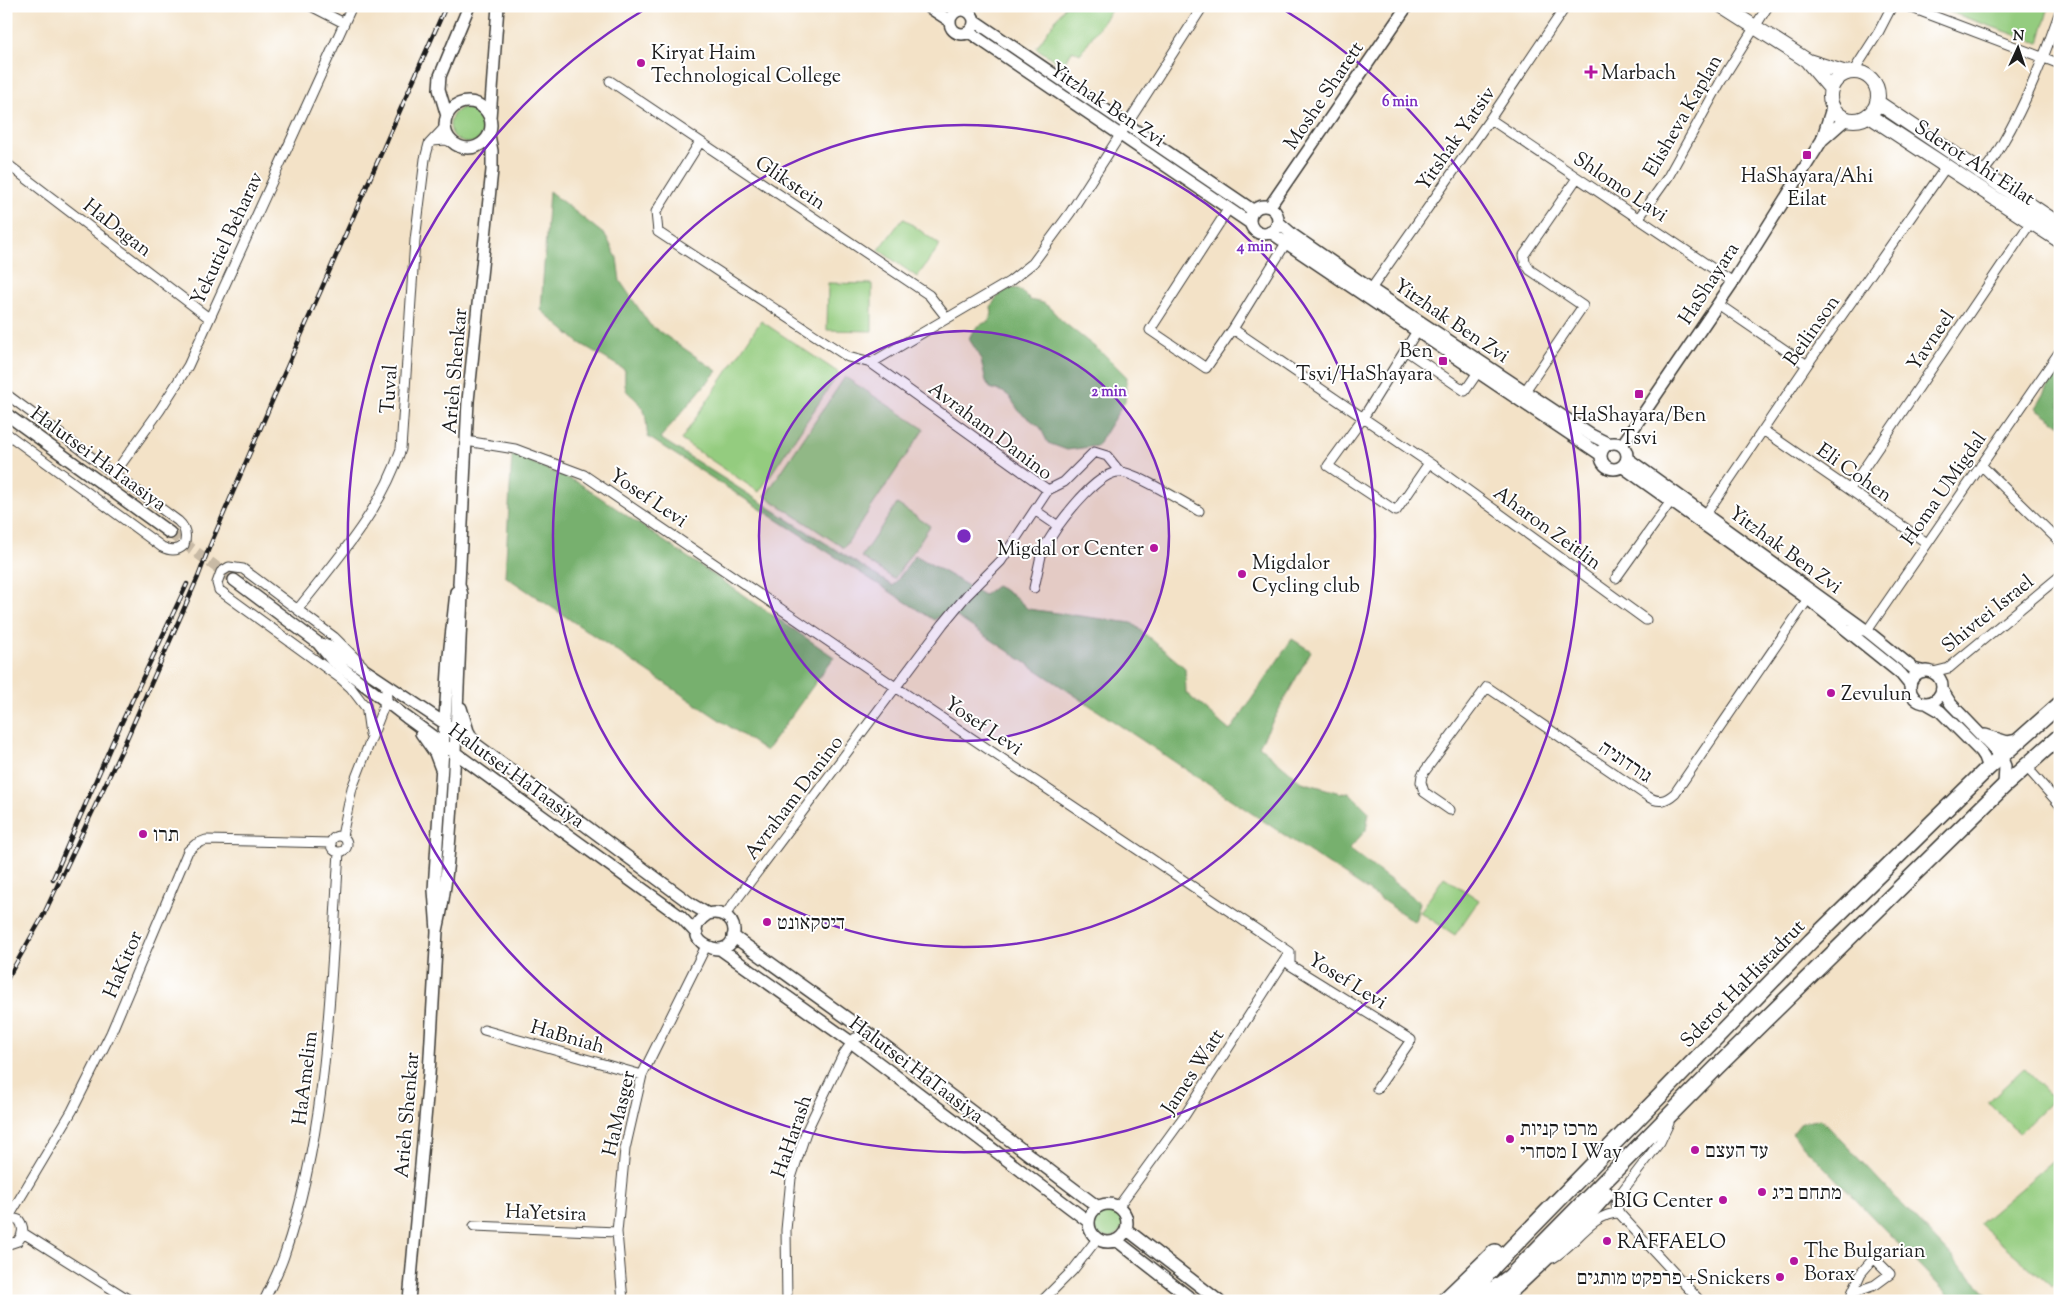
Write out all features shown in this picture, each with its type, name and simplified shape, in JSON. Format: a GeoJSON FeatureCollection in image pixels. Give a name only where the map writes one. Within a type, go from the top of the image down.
{"type":"FeatureCollection","features":[{"type":"Feature","properties":{"kind":"highway","name":"Sderot HaHistadrut"},"geometry":{"type":"LineString","coordinates":[[1464,1301],[1495,1265],[1811,940],[1988,768],[2060,704]]}},
{"type":"Feature","properties":{"kind":"highway","name":"Sderot HaHistadrut"},"geometry":{"type":"LineString","coordinates":[[1478,1301],[1510,1277],[1716,1068],[2004,786],[2060,736]]}},
{"type":"Feature","properties":{"kind":"highway"},"geometry":{"type":"LineString","coordinates":[[1985,737],[2007,744],[2017,742]]}},
{"type":"Feature","properties":{"kind":"highway"},"geometry":{"type":"LineString","coordinates":[[1500,1301],[1568,1236],[1716,1068]]}},
{"type":"Feature","properties":{"kind":"highway"},"geometry":{"type":"LineString","coordinates":[[1444,1301],[1612,1138],[1624,1132]]}},
{"type":"Feature","properties":{"kind":"main road"},"geometry":{"type":"LineString","coordinates":[[1722,6],[1808,61],[1861,73],[1873,81],[1878,95],[1877,102],[1868,115],[1861,118],[1847,118],[1840,115],[1833,105],[1830,96],[1835,82],[1850,72]]}},
{"type":"Feature","properties":{"kind":"main road"},"geometry":{"type":"LineString","coordinates":[[1808,61],[1831,89]]}},
{"type":"Feature","properties":{"kind":"main road","name":"Sderot Ahi Eilat"},"geometry":{"type":"LineString","coordinates":[[1877,102],[2060,225]]}},
{"type":"Feature","properties":{"kind":"main road","name":"Sderot Ahi Eilat"},"geometry":{"type":"LineString","coordinates":[[1868,115],[2060,241]]}},
{"type":"Feature","properties":{"kind":"street"},"geometry":{"type":"LineString","coordinates":[[311,6],[344,23]]}},
{"type":"Feature","properties":{"kind":"street","name":"Yekutiel Beharav"},"geometry":{"type":"LineString","coordinates":[[114,474],[160,410],[188,366],[352,6]]}},
{"type":"Feature","properties":{"kind":"street"},"geometry":{"type":"LineString","coordinates":[[453,143],[448,136],[439,89],[441,69],[469,6]]}},
{"type":"Feature","properties":{"kind":"street"},"geometry":{"type":"LineString","coordinates":[[431,141],[446,140],[464,148],[477,146],[489,135],[491,130],[490,118],[498,6]]}},
{"type":"Feature","properties":{"kind":"street"},"geometry":{"type":"LineString","coordinates":[[927,6],[950,21],[953,8],[972,13],[973,28],[969,32]]}},
{"type":"Feature","properties":{"kind":"street"},"geometry":{"type":"LineString","coordinates":[[871,363],[1009,282],[1034,263],[1070,213],[1203,6]]}},
{"type":"Feature","properties":{"kind":"street","name":"Moshe Sharett"},"geometry":{"type":"LineString","coordinates":[[1270,206],[1407,6]]}},
{"type":"Feature","properties":{"kind":"street","name":"Yitshak Yatsiv"},"geometry":{"type":"LineString","coordinates":[[1371,289],[1490,119],[1566,6]]}},
{"type":"Feature","properties":{"kind":"street","name":"Elisheva Kaplan"},"geometry":{"type":"LineString","coordinates":[[1638,219],[1668,177],[1721,81],[1768,6]]}},
{"type":"Feature","properties":{"kind":"street"},"geometry":{"type":"LineString","coordinates":[[1850,72],[1878,33],[1892,6]]}},
{"type":"Feature","properties":{"kind":"street"},"geometry":{"type":"LineString","coordinates":[[1907,6],[2060,64]]}},
{"type":"Feature","properties":{"kind":"street"},"geometry":{"type":"LineString","coordinates":[[1964,178],[1982,172],[1995,156],[2008,134],[2028,96],[2044,58],[2060,11]]}},
{"type":"Feature","properties":{"kind":"street","name":"Yitzhak Ben Zvi"},"geometry":{"type":"LineString","coordinates":[[972,13],[1123,129],[1250,222]]}},
{"type":"Feature","properties":{"kind":"street","name":"Yitzhak Ben Zvi"},"geometry":{"type":"LineString","coordinates":[[950,21],[952,28],[957,34],[969,32],[1254,211]]}},
{"type":"Feature","properties":{"kind":"street","name":"Glikstein"},"geometry":{"type":"LineString","coordinates":[[610,81],[929,295],[946,318]]}},
{"type":"Feature","properties":{"kind":"street"},"geometry":{"type":"LineString","coordinates":[[446,121],[454,106],[478,99],[493,82]]}},
{"type":"Feature","properties":{"kind":"street"},"geometry":{"type":"LineString","coordinates":[[439,89],[448,100],[483,107],[490,118]]}},
{"type":"Feature","properties":{"kind":"street","name":"HaShayara"},"geometry":{"type":"LineString","coordinates":[[1622,445],[1733,282],[1822,140],[1833,105]]}},
{"type":"Feature","properties":{"kind":"street","name":"HaShayara"},"geometry":{"type":"LineString","coordinates":[[1822,140],[1847,118]]}},
{"type":"Feature","properties":{"kind":"street","name":"Shlomo Lavi"},"geometry":{"type":"LineString","coordinates":[[1490,119],[1733,282]]}},
{"type":"Feature","properties":{"kind":"street","name":"Tuval"},"geometry":{"type":"LineString","coordinates":[[298,609],[364,524],[395,467],[401,449],[415,240],[425,159],[431,141],[441,133],[446,121]]}},
{"type":"Feature","properties":{"kind":"street","name":"Arieh Shenkar"},"geometry":{"type":"LineString","coordinates":[[409,1301],[430,1074],[437,931],[434,890],[446,723],[453,691],[462,596],[459,584],[466,441],[492,162],[489,135]]}},
{"type":"Feature","properties":{"kind":"street","name":"Avraham Danino"},"geometry":{"type":"LineString","coordinates":[[700,142],[656,212],[658,232],[848,356],[871,363],[1048,490],[1036,511],[1001,561],[943,624],[897,688],[725,915]]}},
{"type":"Feature","properties":{"kind":"street"},"geometry":{"type":"LineString","coordinates":[[477,146],[485,150],[492,162]]}},
{"type":"Feature","properties":{"kind":"street","name":"HaDagan"},"geometry":{"type":"LineString","coordinates":[[6,163],[209,318]]}},
{"type":"Feature","properties":{"kind":"street","name":"Beilinson"},"geometry":{"type":"LineString","coordinates":[[1706,514],[1807,365],[1946,167]]}},
{"type":"Feature","properties":{"kind":"street"},"geometry":{"type":"LineString","coordinates":[[1525,391],[1583,306],[1530,270],[1525,262],[1524,255],[1577,178]]}},
{"type":"Feature","properties":{"kind":"street"},"geometry":{"type":"LineString","coordinates":[[1261,206],[1270,206],[1277,215],[1278,222],[1270,232],[1258,232],[1250,222],[1254,211],[1261,206]]}},
{"type":"Feature","properties":{"kind":"street"},"geometry":{"type":"LineString","coordinates":[[1229,208],[1150,330],[1206,368],[1233,329],[1286,243]]}},
{"type":"Feature","properties":{"kind":"street","name":"Yavneel"},"geometry":{"type":"LineString","coordinates":[[1850,490],[2030,222],[2034,208]]}},
{"type":"Feature","properties":{"kind":"street","name":"Yitzhak Ben Zvi"},"geometry":{"type":"LineString","coordinates":[[1278,222],[1371,289],[1591,435],[1609,444]]}},
{"type":"Feature","properties":{"kind":"street","name":"Yitzhak Ben Zvi"},"geometry":{"type":"LineString","coordinates":[[1270,232],[1601,455]]}},
{"type":"Feature","properties":{"kind":"street"},"geometry":{"type":"LineString","coordinates":[[1718,304],[1807,365]]}},
{"type":"Feature","properties":{"kind":"street","name":"Aharon Zeitlin"},"geometry":{"type":"LineString","coordinates":[[1233,329],[1429,463],[1646,620]]}},
{"type":"Feature","properties":{"kind":"street"},"geometry":{"type":"LineString","coordinates":[[1417,331],[1363,418],[1328,466],[1396,511],[1429,463]]}},
{"type":"Feature","properties":{"kind":"street"},"geometry":{"type":"LineString","coordinates":[[1405,350],[1466,391],[1478,372]]}},
{"type":"Feature","properties":{"kind":"street","name":"Homa UMigdal"},"geometry":{"type":"LineString","coordinates":[[1867,631],[2060,351]]}},
{"type":"Feature","properties":{"kind":"street"},"geometry":{"type":"LineString","coordinates":[[6,394],[181,523],[186,535],[184,545],[175,550],[162,547],[6,433]]}},
{"type":"Feature","properties":{"kind":"street","name":"Halutsei HaTaasiya"},"geometry":{"type":"LineString","coordinates":[[6,414],[170,532]]}},
{"type":"Feature","properties":{"kind":"street","name":"Eli Cohen"},"geometry":{"type":"LineString","coordinates":[[1763,430],[1927,542]]}},
{"type":"Feature","properties":{"kind":"street","name":"Yosef Levi"},"geometry":{"type":"LineString","coordinates":[[466,441],[515,449],[584,475],[1290,952],[1290,964],[1411,1040],[1376,1089]]}},
{"type":"Feature","properties":{"kind":"street"},"geometry":{"type":"LineString","coordinates":[[1618,443],[1622,445],[1627,451],[1625,463],[1619,469],[1610,469],[1603,463],[1601,455],[1604,448],[1609,444],[1618,443]]}},
{"type":"Feature","properties":{"kind":"street"},"geometry":{"type":"LineString","coordinates":[[1048,490],[1064,482],[1094,452],[1106,456],[1120,472]]}},
{"type":"Feature","properties":{"kind":"street","name":"Yitzhak Ben Zvi"},"geometry":{"type":"LineString","coordinates":[[1625,463],[1706,514],[1807,593],[1901,674],[1910,685],[1912,695],[1920,702],[1926,703],[1940,711],[1980,750],[1988,768]]}},
{"type":"Feature","properties":{"kind":"street","name":"Yitzhak Ben Zvi"},"geometry":{"type":"LineString","coordinates":[[1625,463],[1671,501],[1867,631],[1909,666],[1939,676],[1942,681],[1942,690],[1951,704],[1985,737],[2001,756]]}},
{"type":"Feature","properties":{"kind":"street"},"geometry":{"type":"LineString","coordinates":[[1981,465],[2060,542]]}},
{"type":"Feature","properties":{"kind":"street"},"geometry":{"type":"LineString","coordinates":[[1034,588],[1042,551],[1058,526],[1077,500],[1108,476],[1120,472],[1134,475],[1199,511]]}},
{"type":"Feature","properties":{"kind":"street"},"geometry":{"type":"LineString","coordinates":[[1616,578],[1671,501]]}},
{"type":"Feature","properties":{"kind":"street"},"geometry":{"type":"LineString","coordinates":[[1036,511],[1058,526]]}},
{"type":"Feature","properties":{"kind":"street"},"geometry":{"type":"LineString","coordinates":[[366,670],[354,655],[334,637],[242,568],[227,567],[218,577],[217,586],[219,590],[340,678],[352,688],[367,709]]}},
{"type":"Feature","properties":{"kind":"street","name":"Shivtei Israel"},"geometry":{"type":"LineString","coordinates":[[1927,672],[1949,668],[2060,576]]}},
{"type":"Feature","properties":{"kind":"street","name":"Halutsei HaTaasiya"},"geometry":{"type":"LineString","coordinates":[[234,580],[318,643],[327,655],[386,702],[681,917],[706,946],[720,949],[851,1042],[1089,1222],[1092,1233],[1098,1239]]}},
{"type":"Feature","properties":{"kind":"street","name":"גורדוניה"},"geometry":{"type":"LineString","coordinates":[[1450,810],[1424,792],[1421,782],[1422,775],[1487,687],[1654,801],[1661,802],[1669,798],[1675,793],[1807,593]]}},
{"type":"Feature","properties":{"kind":"street"},"geometry":{"type":"LineString","coordinates":[[1849,630],[1867,631]]}},
{"type":"Feature","properties":{"kind":"street","name":"Halutsei HaTaasiya"},"geometry":{"type":"LineString","coordinates":[[318,643],[332,648],[446,723],[691,904],[708,914],[725,915]]}},
{"type":"Feature","properties":{"kind":"street"},"geometry":{"type":"LineString","coordinates":[[1910,685],[1915,675],[1927,672]]}},
{"type":"Feature","properties":{"kind":"street"},"geometry":{"type":"LineString","coordinates":[[353,676],[367,709],[371,736]]}},
{"type":"Feature","properties":{"kind":"street"},"geometry":{"type":"LineString","coordinates":[[342,836],[352,788],[386,702],[388,691],[385,682]]}},
{"type":"Feature","properties":{"kind":"street"},"geometry":{"type":"LineString","coordinates":[[1926,703],[1936,700],[1942,690]]}},
{"type":"Feature","properties":{"kind":"street"},"geometry":{"type":"LineString","coordinates":[[420,706],[429,707],[438,704],[453,691],[465,722],[477,745]]}},
{"type":"Feature","properties":{"kind":"street","name":"Arieh Shenkar"},"geometry":{"type":"LineString","coordinates":[[437,931],[446,893],[457,731],[453,691]]}},
{"type":"Feature","properties":{"kind":"street"},"geometry":{"type":"LineString","coordinates":[[406,717],[429,742],[435,752],[442,772]]}},
{"type":"Feature","properties":{"kind":"street"},"geometry":{"type":"LineString","coordinates":[[2001,756],[2005,766],[2004,786]]}},
{"type":"Feature","properties":{"kind":"street"},"geometry":{"type":"LineString","coordinates":[[2031,761],[2031,772],[2060,805]]}},
{"type":"Feature","properties":{"kind":"street"},"geometry":{"type":"LineString","coordinates":[[342,836],[346,840],[347,846],[339,852],[332,848],[331,843],[335,837],[342,836]]}},
{"type":"Feature","properties":{"kind":"street","name":"HaKitor"},"geometry":{"type":"LineString","coordinates":[[8,1216],[72,1111],[111,1034],[188,851],[196,844],[206,840],[331,843]]}},
{"type":"Feature","properties":{"kind":"street","name":"HaAmelim"},"geometry":{"type":"LineString","coordinates":[[264,1301],[284,1256],[305,1183],[322,1093],[327,1048],[339,852]]}},
{"type":"Feature","properties":{"kind":"street"},"geometry":{"type":"LineString","coordinates":[[697,934],[699,922],[708,914]]}},
{"type":"Feature","properties":{"kind":"street"},"geometry":{"type":"LineString","coordinates":[[720,949],[730,942],[733,936],[732,924],[725,915]]}},
{"type":"Feature","properties":{"kind":"street","name":"Halutsei HaTaasiya"},"geometry":{"type":"LineString","coordinates":[[733,936],[872,1036],[1098,1207]]}},
{"type":"Feature","properties":{"kind":"street","name":"HaMasger"},"geometry":{"type":"LineString","coordinates":[[622,1301],[617,1232],[625,1149],[642,1075],[706,946]]}},
{"type":"Feature","properties":{"kind":"street","name":"James Watt"},"geometry":{"type":"LineString","coordinates":[[1118,1207],[1185,1114],[1290,952]]}},
{"type":"Feature","properties":{"kind":"street","name":"HaBniah"},"geometry":{"type":"LineString","coordinates":[[484,1030],[642,1075]]}},
{"type":"Feature","properties":{"kind":"street"},"geometry":{"type":"LineString","coordinates":[[851,1042],[860,1036],[872,1036]]}},
{"type":"Feature","properties":{"kind":"street","name":"HaHarash"},"geometry":{"type":"LineString","coordinates":[[787,1301],[786,1230],[791,1178],[806,1132],[851,1042]]}},
{"type":"Feature","properties":{"kind":"street"},"geometry":{"type":"LineString","coordinates":[[1669,1123],[1660,1142],[1617,1198],[1616,1205],[1619,1213],[1700,1301]]}},
{"type":"Feature","properties":{"kind":"street"},"geometry":{"type":"LineString","coordinates":[[1042,1301],[1073,1270],[1098,1239],[1106,1242],[1116,1240],[1122,1236],[1126,1229],[1126,1219],[1118,1207],[1110,1204],[1098,1207],[1093,1212],[1089,1222]]}},
{"type":"Feature","properties":{"kind":"street"},"geometry":{"type":"LineString","coordinates":[[1529,1272],[1565,1251],[1598,1220],[1608,1214],[1619,1213]]}},
{"type":"Feature","properties":{"kind":"street"},"geometry":{"type":"LineString","coordinates":[[7,1246],[18,1241],[23,1233],[19,1220],[8,1216]]}},
{"type":"Feature","properties":{"kind":"street","name":"HaYetsira"},"geometry":{"type":"LineString","coordinates":[[474,1226],[617,1232]]}},
{"type":"Feature","properties":{"kind":"street"},"geometry":{"type":"LineString","coordinates":[[1126,1229],[1219,1301]]}},
{"type":"Feature","properties":{"kind":"street"},"geometry":{"type":"LineString","coordinates":[[23,1233],[131,1301]]}},
{"type":"Feature","properties":{"kind":"street"},"geometry":{"type":"LineString","coordinates":[[1116,1240],[1194,1301]]}},
{"type":"Feature","properties":{"kind":"street"},"geometry":{"type":"LineString","coordinates":[[1844,1301],[1852,1293]]}},
{"type":"Feature","properties":{"kind":"green space"},"geometry":{"type":"Polygon","coordinates":[[[1065,6],[1114,6],[1080,54],[1073,50],[1062,65],[1036,48],[1065,6]]]}},
{"type":"Feature","properties":{"kind":"green space"},"geometry":{"type":"Polygon","coordinates":[[[1932,6],[2049,6],[2039,43],[1932,6]]]}},
{"type":"Feature","properties":{"kind":"green space"},"geometry":{"type":"Polygon","coordinates":[[[468,107],[475,108],[481,112],[485,118],[485,132],[481,138],[475,142],[468,143],[461,142],[455,138],[451,132],[450,125],[451,118],[455,112],[461,108],[468,107]]]}},
{"type":"Feature","properties":{"kind":"green space"},"geometry":{"type":"Polygon","coordinates":[[[549,191],[606,236],[617,258],[620,281],[650,325],[717,371],[660,438],[893,586],[915,555],[984,595],[996,586],[1012,594],[1028,609],[1132,623],[1185,668],[1186,693],[1230,731],[1292,639],[1311,651],[1259,746],[1302,782],[1340,793],[1349,792],[1369,812],[1366,830],[1349,849],[1420,902],[1415,922],[948,611],[934,620],[648,437],[644,410],[626,389],[625,370],[578,342],[541,310],[549,191]]]}},
{"type":"Feature","properties":{"kind":"green space"},"geometry":{"type":"Polygon","coordinates":[[[903,218],[940,245],[917,277],[879,250],[903,218]]]}},
{"type":"Feature","properties":{"kind":"green space"},"geometry":{"type":"Polygon","coordinates":[[[828,283],[872,284],[872,331],[827,330],[828,283]]]}},
{"type":"Feature","properties":{"kind":"green space"},"geometry":{"type":"Polygon","coordinates":[[[1012,288],[1019,289],[1030,300],[1043,303],[1049,307],[1062,321],[1106,356],[1127,377],[1125,401],[1097,446],[1067,450],[1048,443],[1040,427],[1019,411],[1009,396],[990,388],[986,381],[980,356],[969,339],[977,327],[989,321],[992,314],[991,307],[997,298],[1012,288]]]}},
{"type":"Feature","properties":{"kind":"green space"},"geometry":{"type":"Polygon","coordinates":[[[761,321],[839,373],[759,492],[681,440],[761,321]]]}},
{"type":"Feature","properties":{"kind":"green space"},"geometry":{"type":"Polygon","coordinates":[[[2060,367],[2060,425],[2036,408],[2060,367]]]}},
{"type":"Feature","properties":{"kind":"green space"},"geometry":{"type":"Polygon","coordinates":[[[845,377],[924,429],[844,548],[765,496],[845,377]]]}},
{"type":"Feature","properties":{"kind":"green space"},"geometry":{"type":"Polygon","coordinates":[[[512,454],[579,483],[834,657],[766,751],[505,576],[512,454]]]}},
{"type":"Feature","properties":{"kind":"green space"},"geometry":{"type":"Polygon","coordinates":[[[897,504],[930,526],[894,579],[861,557],[897,504]]]}},
{"type":"Feature","properties":{"kind":"green space"},"geometry":{"type":"Polygon","coordinates":[[[1444,877],[1479,900],[1455,935],[1420,912],[1444,877]]]}},
{"type":"Feature","properties":{"kind":"green space"},"geometry":{"type":"Polygon","coordinates":[[[2024,1068],[2054,1099],[2019,1133],[1988,1102],[2024,1068]]]}},
{"type":"Feature","properties":{"kind":"green space"},"geometry":{"type":"Polygon","coordinates":[[[1821,1119],[1994,1301],[1954,1301],[1792,1134],[1801,1123],[1821,1119]]]}},
{"type":"Feature","properties":{"kind":"green space"},"geometry":{"type":"Polygon","coordinates":[[[2060,1155],[2060,1280],[2052,1287],[1979,1224],[2060,1155]]]}},
{"type":"Feature","properties":{"kind":"green space"},"geometry":{"type":"Polygon","coordinates":[[[1108,1208],[1119,1212],[1123,1223],[1119,1234],[1108,1238],[1097,1234],[1093,1223],[1097,1212],[1108,1208]]]}},
{"type":"Feature","properties":{"kind":"tunnel"},"geometry":{"type":"LineString","coordinates":[[170,533],[234,580]]}},
{"type":"Feature","properties":{"kind":"railway"},"geometry":{"type":"LineString","coordinates":[[6,981],[43,916],[124,745],[198,577],[273,399],[446,6]]}},
{"type":"Feature","properties":{"kind":"railway"},"geometry":{"type":"LineString","coordinates":[[53,879],[113,741],[187,584]]}},
{"type":"Feature","properties":{"kind":"place","name":"Kiryat Haim Technological College"},"geometry":{"type":"Point","coordinates":[641,63]}},
{"type":"Feature","properties":{"kind":"place","name":"Marbach"},"geometry":{"type":"Point","coordinates":[1591,72]}},
{"type":"Feature","properties":{"kind":"place","name":"HaShayara/Ahi Eilat"},"geometry":{"type":"Point","coordinates":[1807,155]}},
{"type":"Feature","properties":{"kind":"place","name":"Ben Tsvi/HaShayara"},"geometry":{"type":"Point","coordinates":[1443,361]}},
{"type":"Feature","properties":{"kind":"place","name":"HaShayara/Ben Tsvi"},"geometry":{"type":"Point","coordinates":[1639,394]}},
{"type":"Feature","properties":{"kind":"place","name":"Migdal or Center"},"geometry":{"type":"Point","coordinates":[1154,548]}},
{"type":"Feature","properties":{"kind":"place","name":"Migdalor Cycling club"},"geometry":{"type":"Point","coordinates":[1242,574]}},
{"type":"Feature","properties":{"kind":"place","name":"Zevulun"},"geometry":{"type":"Point","coordinates":[1831,693]}},
{"type":"Feature","properties":{"kind":"place","name":"תרו"},"geometry":{"type":"Point","coordinates":[143,834]}},
{"type":"Feature","properties":{"kind":"place","name":"דיסקאונט"},"geometry":{"type":"Point","coordinates":[767,922]}},
{"type":"Feature","properties":{"kind":"place","name":"מרכז קניות מסחרי I Way"},"geometry":{"type":"Point","coordinates":[1510,1139]}},
{"type":"Feature","properties":{"kind":"place","name":"עד העצם"},"geometry":{"type":"Point","coordinates":[1695,1150]}},
{"type":"Feature","properties":{"kind":"place","name":"מתחם ביג"},"geometry":{"type":"Point","coordinates":[1762,1192]}},
{"type":"Feature","properties":{"kind":"place","name":"BIG Center"},"geometry":{"type":"Point","coordinates":[1723,1200]}},
{"type":"Feature","properties":{"kind":"place","name":"RAFFAELO"},"geometry":{"type":"Point","coordinates":[1607,1241]}},
{"type":"Feature","properties":{"kind":"place","name":"The Bulgarian Borax"},"geometry":{"type":"Point","coordinates":[1794,1261]}},
{"type":"Feature","properties":{"kind":"place","name":"פרפקט מותגים +Snickers"},"geometry":{"type":"Point","coordinates":[1780,1277]}}]}
